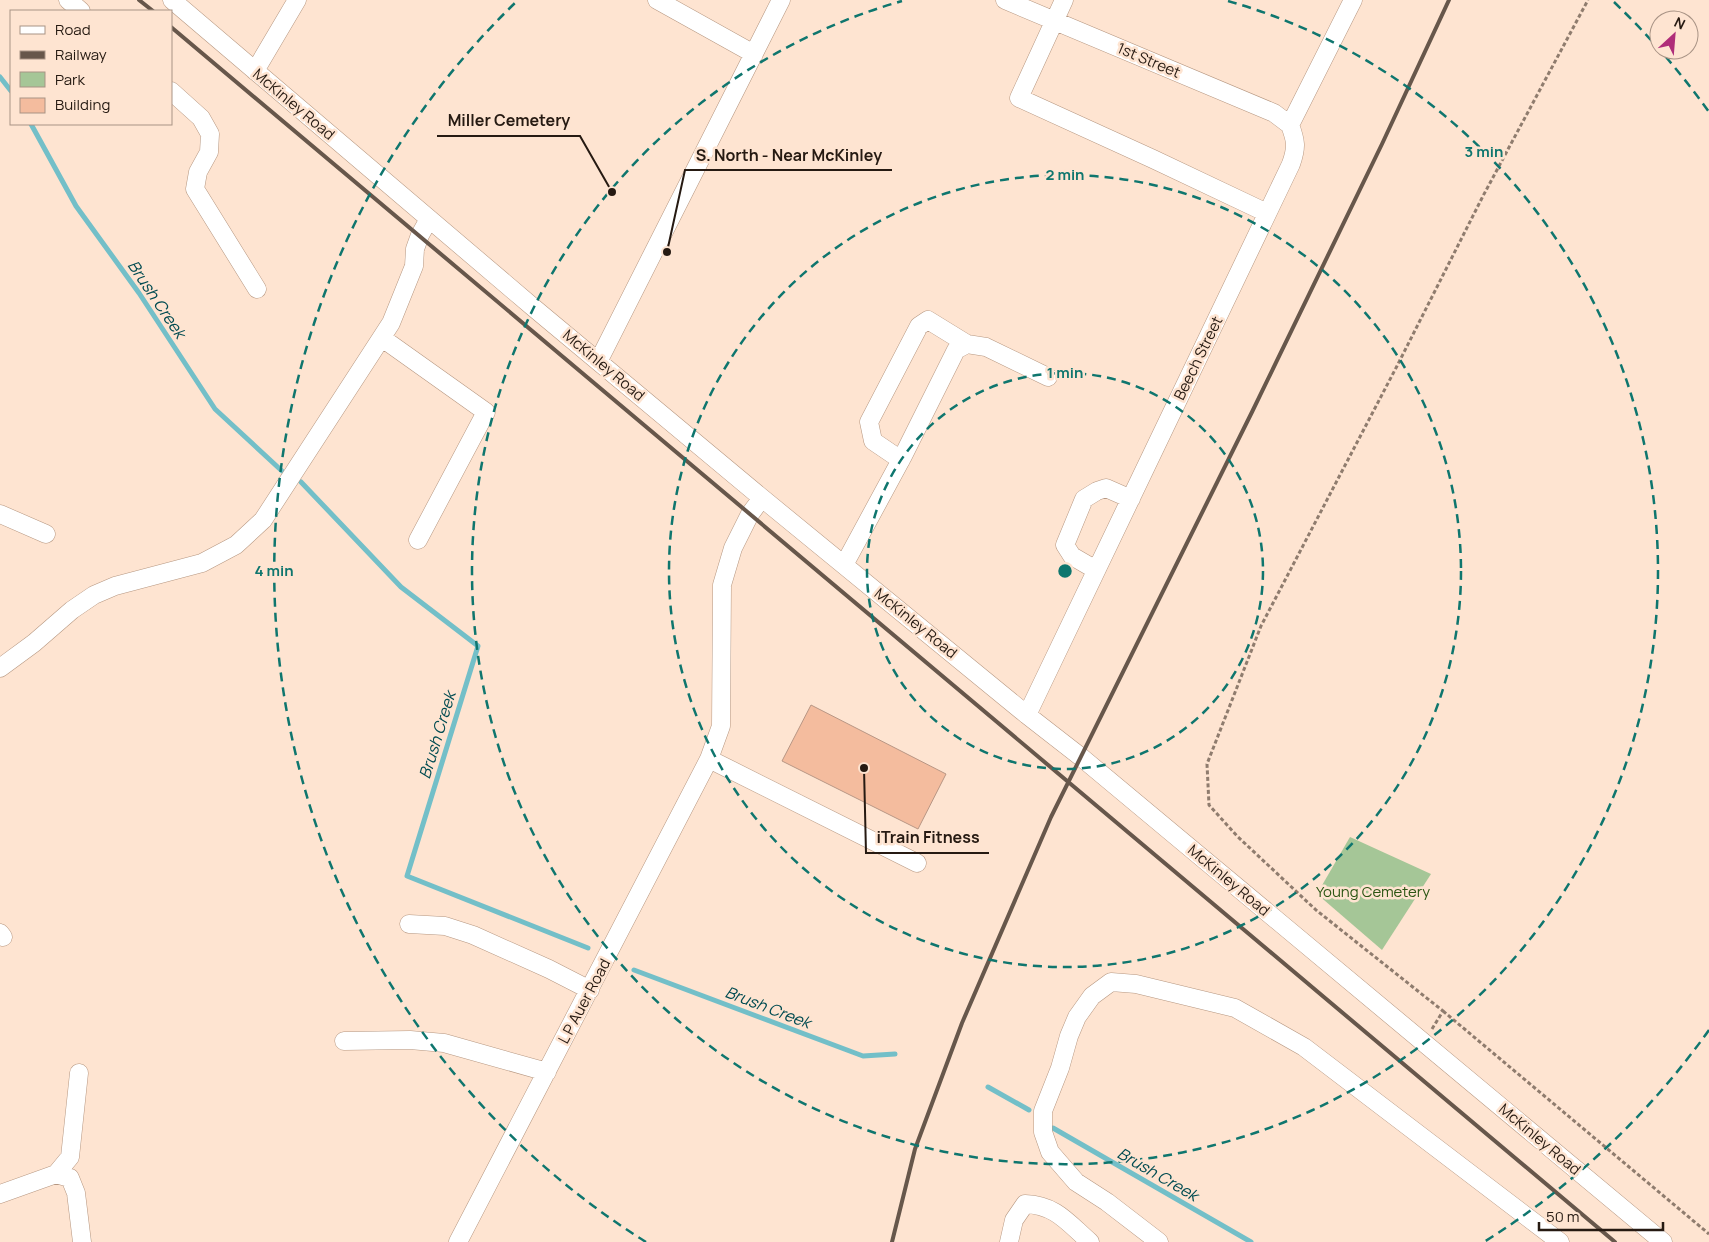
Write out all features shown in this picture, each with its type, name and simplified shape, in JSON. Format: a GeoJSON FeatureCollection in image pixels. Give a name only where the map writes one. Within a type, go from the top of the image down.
{"type":"FeatureCollection","features":[{"type":"Feature","properties":{"kind":"street"},"geometry":{"type":"LineString","coordinates":[[68,0],[80,10]]}},
{"type":"Feature","properties":{"kind":"street","name":"McKinley Road"},"geometry":{"type":"LineString","coordinates":[[172,0],[429,219],[762,498],[1081,757],[1663,1242]]}},
{"type":"Feature","properties":{"kind":"street"},"geometry":{"type":"LineString","coordinates":[[255,71],[297,0]]}},
{"type":"Feature","properties":{"kind":"street"},"geometry":{"type":"LineString","coordinates":[[657,0],[754,54]]}},
{"type":"Feature","properties":{"kind":"street"},"geometry":{"type":"LineString","coordinates":[[599,360],[781,0]]}},
{"type":"Feature","properties":{"kind":"street","name":"1st Street"},"geometry":{"type":"LineString","coordinates":[[1005,0],[1274,113],[1290,125]]}},
{"type":"Feature","properties":{"kind":"street"},"geometry":{"type":"LineString","coordinates":[[1064,0],[1053,20],[1019,98],[1267,213]]}},
{"type":"Feature","properties":{"kind":"street"},"geometry":{"type":"LineString","coordinates":[[1290,125],[1353,0]]}},
{"type":"Feature","properties":{"kind":"street"},"geometry":{"type":"LineString","coordinates":[[172,93],[201,118],[210,134],[209,152],[198,172],[195,189],[257,289]]}},
{"type":"Feature","properties":{"kind":"street","name":"Beech Street"},"geometry":{"type":"LineString","coordinates":[[1027,715],[1291,164],[1296,149],[1295,138],[1290,125]]}},
{"type":"Feature","properties":{"kind":"street"},"geometry":{"type":"LineString","coordinates":[[0,668],[34,643],[72,610],[94,595],[115,586],[202,563],[236,546],[263,520],[382,338],[399,306],[414,266],[415,249],[429,219]]}},
{"type":"Feature","properties":{"kind":"street"},"geometry":{"type":"LineString","coordinates":[[901,460],[872,441],[869,422],[919,326],[928,320],[967,344],[986,347],[1048,377]]}},
{"type":"Feature","properties":{"kind":"street"},"geometry":{"type":"LineString","coordinates":[[382,338],[486,412],[418,540]]}},
{"type":"Feature","properties":{"kind":"street"},"geometry":{"type":"LineString","coordinates":[[844,565],[901,460],[956,350],[967,344]]}},
{"type":"Feature","properties":{"kind":"street"},"geometry":{"type":"LineString","coordinates":[[1096,570],[1072,556],[1066,545],[1084,498],[1097,490],[1106,488],[1130,499]]}},
{"type":"Feature","properties":{"kind":"street","name":"L P Auer Road"},"geometry":{"type":"LineString","coordinates":[[458,1242],[709,759],[721,726],[722,585],[733,548],[750,514],[762,498]]}},
{"type":"Feature","properties":{"kind":"street"},"geometry":{"type":"LineString","coordinates":[[0,514],[46,534]]}},
{"type":"Feature","properties":{"kind":"street"},"geometry":{"type":"LineString","coordinates":[[709,759],[916,863]]}},
{"type":"Feature","properties":{"kind":"street"},"geometry":{"type":"LineString","coordinates":[[409,924],[445,926],[473,935],[533,961],[590,990]]}},
{"type":"Feature","properties":{"kind":"street"},"geometry":{"type":"LineString","coordinates":[[1159,1242],[1107,1202],[1076,1182],[1050,1152],[1043,1132],[1043,1111],[1077,1017],[1092,996],[1110,982],[1136,984],[1235,1008],[1304,1047],[1560,1242]]}},
{"type":"Feature","properties":{"kind":"street"},"geometry":{"type":"LineString","coordinates":[[344,1041],[410,1040],[444,1043],[547,1072]]}},
{"type":"Feature","properties":{"kind":"street"},"geometry":{"type":"LineString","coordinates":[[0,1194],[56,1174],[70,1157],[79,1073]]}},
{"type":"Feature","properties":{"kind":"street"},"geometry":{"type":"LineString","coordinates":[[56,1174],[70,1178],[73,1185],[76,1193],[82,1242]]}},
{"type":"Feature","properties":{"kind":"street"},"geometry":{"type":"LineString","coordinates":[[1009,1242],[1014,1220],[1025,1204],[1038,1204],[1057,1212],[1090,1242]]}},
{"type":"Feature","properties":{"kind":"path"},"geometry":{"type":"LineString","coordinates":[[1588,0],[1487,188],[1393,374],[1261,626],[1208,764],[1208,806],[1316,910],[1443,1012],[1709,1234]]}},
{"type":"Feature","properties":{"kind":"path"},"geometry":{"type":"LineString","coordinates":[[1424,1042],[1443,1012]]}},
{"type":"Feature","properties":{"kind":"green space","name":"Young Cemetery"},"geometry":{"type":"Polygon","coordinates":[[[1350,837],[1431,874],[1382,950],[1317,894],[1350,837]]]}},
{"type":"Feature","properties":{"kind":"building"},"geometry":{"type":"Polygon","coordinates":[[[811,705],[946,774],[918,829],[782,761],[811,705]]]}},
{"type":"Feature","properties":{"kind":"waterway","name":"Brush Creek"},"geometry":{"type":"LineString","coordinates":[[0,77],[10,90]]}},
{"type":"Feature","properties":{"kind":"waterway","name":"Brush Creek"},"geometry":{"type":"LineString","coordinates":[[32,125],[76,206],[139,293],[215,409],[282,471]]}},
{"type":"Feature","properties":{"kind":"waterway","name":"Brush Creek"},"geometry":{"type":"LineString","coordinates":[[301,482],[401,587],[478,646],[407,876],[588,948]]}},
{"type":"Feature","properties":{"kind":"waterway","name":"Brush Creek"},"geometry":{"type":"LineString","coordinates":[[634,970],[863,1056],[895,1054]]}},
{"type":"Feature","properties":{"kind":"waterway","name":"Brush Creek"},"geometry":{"type":"LineString","coordinates":[[988,1087],[1029,1110]]}},
{"type":"Feature","properties":{"kind":"waterway","name":"Brush Creek"},"geometry":{"type":"LineString","coordinates":[[1053,1128],[1251,1242]]}},
{"type":"Feature","properties":{"kind":"railway"},"geometry":{"type":"LineString","coordinates":[[139,0],[152,10]]}},
{"type":"Feature","properties":{"kind":"railway"},"geometry":{"type":"LineString","coordinates":[[892,1242],[915,1149],[962,1023],[1051,817],[1252,412],[1382,144],[1449,0]]}},
{"type":"Feature","properties":{"kind":"railway"},"geometry":{"type":"LineString","coordinates":[[172,28],[1615,1242]]}},
{"type":"Feature","properties":{"kind":"place","name":"Miller Cemetery"},"geometry":{"type":"Point","coordinates":[612,192]}},
{"type":"Feature","properties":{"kind":"place","name":"S. North - Near McKinley"},"geometry":{"type":"Point","coordinates":[667,252]}},
{"type":"Feature","properties":{"kind":"place","name":"iTrain Fitness"},"geometry":{"type":"Point","coordinates":[864,768]}}]}
